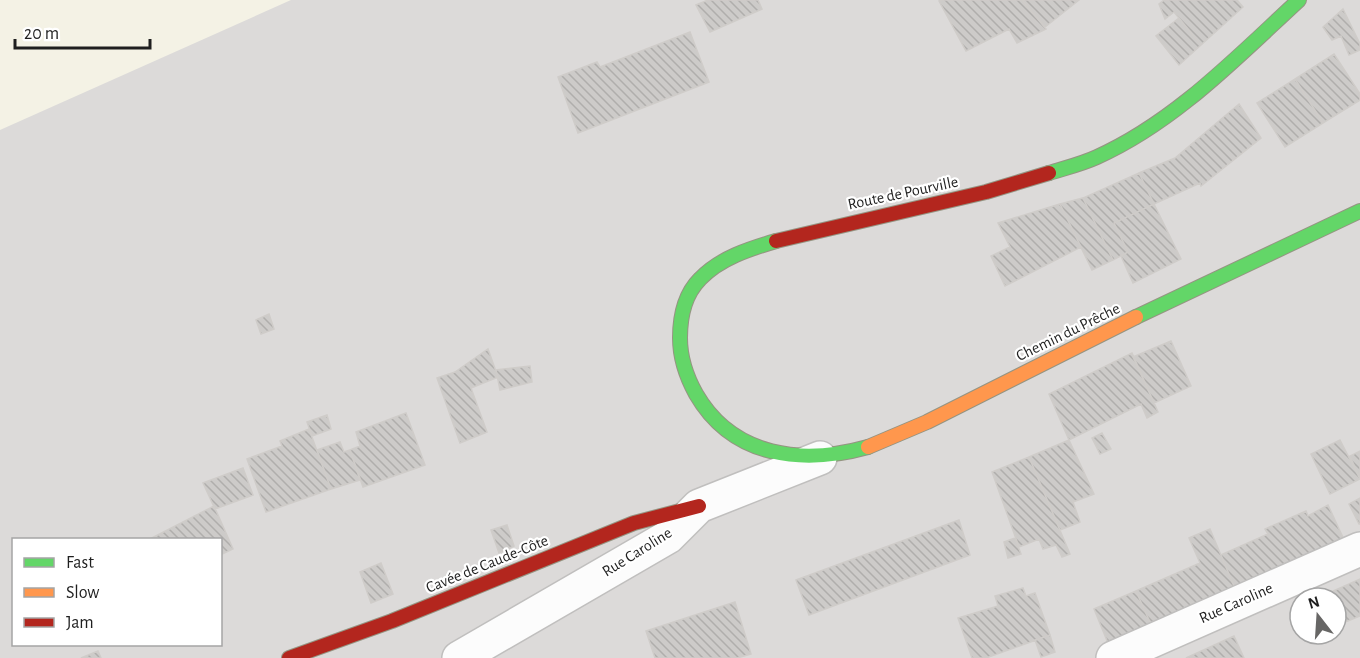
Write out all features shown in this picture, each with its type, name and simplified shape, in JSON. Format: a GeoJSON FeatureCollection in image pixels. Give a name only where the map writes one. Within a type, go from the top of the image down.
{"type":"FeatureCollection","features":[{"type":"Feature","properties":{"kind":"main road","name":"Route de Pourville"},"geometry":{"type":"LineString","coordinates":[[783,453],[753,445],[726,432],[706,410],[692,385],[680,359],[679,330],[685,300],[698,281],[719,263],[751,248],[840,223],[1009,186],[1097,157],[1161,119],[1222,71],[1299,0]]}},
{"type":"Feature","properties":{"kind":"main road","name":"Chemin du Prêche"},"geometry":{"type":"LineString","coordinates":[[783,453],[820,458],[863,448],[906,430],[1150,310],[1360,211]]}},
{"type":"Feature","properties":{"kind":"main road","name":"Cavée de Caude-Côte"},"geometry":{"type":"LineString","coordinates":[[289,658],[392,621],[634,523],[699,506]]}},
{"type":"Feature","properties":{"kind":"street","name":"Rue Caroline"},"geometry":{"type":"LineString","coordinates":[[459,658],[668,537],[699,506],[820,458]]}},
{"type":"Feature","properties":{"kind":"street","name":"Rue Caroline"},"geometry":{"type":"LineString","coordinates":[[1113,658],[1360,549]]}},
{"type":"Feature","properties":{"kind":"shaded area"},"geometry":{"type":"Polygon","coordinates":[[[0,0],[1360,0],[1360,658],[0,658],[0,0]]]}},
{"type":"Feature","properties":{"kind":"shaded area"},"geometry":{"type":"Polygon","coordinates":[[[0,0],[291,0],[0,130],[0,0]]]}},
{"type":"Feature","properties":{"kind":"building"},"geometry":{"type":"Polygon","coordinates":[[[708,0],[758,0],[762,9],[710,32],[696,5],[708,0]]]}},
{"type":"Feature","properties":{"kind":"building"},"geometry":{"type":"Polygon","coordinates":[[[1022,0],[1046,29],[1017,43],[1009,29],[966,51],[939,1],[1022,0]]]}},
{"type":"Feature","properties":{"kind":"building"},"geometry":{"type":"Polygon","coordinates":[[[1022,0],[1079,0],[1045,27],[1022,0]]]}},
{"type":"Feature","properties":{"kind":"building"},"geometry":{"type":"Polygon","coordinates":[[[1164,0],[1237,0],[1243,7],[1201,45],[1174,12],[1165,19],[1159,4],[1164,0]]]}},
{"type":"Feature","properties":{"kind":"building"},"geometry":{"type":"Polygon","coordinates":[[[1343,9],[1360,44],[1360,50],[1349,55],[1341,36],[1332,40],[1323,27],[1343,9]]]}},
{"type":"Feature","properties":{"kind":"building"},"geometry":{"type":"Polygon","coordinates":[[[1179,18],[1201,45],[1179,65],[1156,36],[1179,18]]]}},
{"type":"Feature","properties":{"kind":"building"},"geometry":{"type":"Polygon","coordinates":[[[690,32],[709,82],[578,133],[558,77],[597,62],[600,67],[690,32]]]}},
{"type":"Feature","properties":{"kind":"building"},"geometry":{"type":"Polygon","coordinates":[[[1334,54],[1360,94],[1360,100],[1323,123],[1295,79],[1334,54]]]}},
{"type":"Feature","properties":{"kind":"building"},"geometry":{"type":"Polygon","coordinates":[[[1295,79],[1323,123],[1285,147],[1257,103],[1295,79]]]}},
{"type":"Feature","properties":{"kind":"building"},"geometry":{"type":"Polygon","coordinates":[[[1239,104],[1261,138],[1201,186],[1200,183],[1154,204],[1139,173],[1175,158],[1239,104]]]}},
{"type":"Feature","properties":{"kind":"building"},"geometry":{"type":"Polygon","coordinates":[[[1139,173],[1154,204],[1114,223],[1128,252],[1113,260],[1083,198],[1139,173]]]}},
{"type":"Feature","properties":{"kind":"building"},"geometry":{"type":"Polygon","coordinates":[[[1083,198],[1113,260],[1092,270],[1060,204],[1083,198]]]}},
{"type":"Feature","properties":{"kind":"building"},"geometry":{"type":"Polygon","coordinates":[[[1060,204],[1081,247],[1005,286],[991,256],[1010,247],[998,223],[1060,204]]]}},
{"type":"Feature","properties":{"kind":"building"},"geometry":{"type":"Polygon","coordinates":[[[1154,204],[1181,259],[1133,283],[1121,256],[1128,252],[1114,223],[1154,204]]]}},
{"type":"Feature","properties":{"kind":"building"},"geometry":{"type":"Polygon","coordinates":[[[269,314],[274,329],[261,334],[256,320],[269,314]]]}},
{"type":"Feature","properties":{"kind":"building"},"geometry":{"type":"Polygon","coordinates":[[[1171,341],[1191,386],[1154,403],[1133,357],[1171,341]]]}},
{"type":"Feature","properties":{"kind":"building"},"geometry":{"type":"Polygon","coordinates":[[[488,349],[498,377],[471,388],[487,432],[460,443],[437,378],[455,372],[488,349]]]}},
{"type":"Feature","properties":{"kind":"building"},"geometry":{"type":"Polygon","coordinates":[[[1132,353],[1158,412],[1147,418],[1141,404],[1069,440],[1049,394],[1132,353]]]}},
{"type":"Feature","properties":{"kind":"building"},"geometry":{"type":"Polygon","coordinates":[[[530,366],[532,382],[500,390],[496,370],[530,366]]]}},
{"type":"Feature","properties":{"kind":"building"},"geometry":{"type":"Polygon","coordinates":[[[406,413],[425,465],[363,487],[350,450],[360,446],[356,432],[406,413]]]}},
{"type":"Feature","properties":{"kind":"building"},"geometry":{"type":"Polygon","coordinates":[[[327,415],[331,429],[312,436],[307,422],[327,415]]]}},
{"type":"Feature","properties":{"kind":"building"},"geometry":{"type":"Polygon","coordinates":[[[309,429],[331,489],[266,512],[247,459],[282,446],[280,441],[309,429]]]}},
{"type":"Feature","properties":{"kind":"building"},"geometry":{"type":"Polygon","coordinates":[[[1102,433],[1111,449],[1100,454],[1092,438],[1102,433]]]}},
{"type":"Feature","properties":{"kind":"building"},"geometry":{"type":"Polygon","coordinates":[[[1069,440],[1094,494],[1073,502],[1080,522],[1060,530],[1029,457],[1069,440]]]}},
{"type":"Feature","properties":{"kind":"building"},"geometry":{"type":"Polygon","coordinates":[[[1340,440],[1360,479],[1330,494],[1311,454],[1340,440]]]}},
{"type":"Feature","properties":{"kind":"building"},"geometry":{"type":"Polygon","coordinates":[[[340,442],[344,452],[350,450],[360,480],[331,489],[317,450],[340,442]]]}},
{"type":"Feature","properties":{"kind":"building"},"geometry":{"type":"Polygon","coordinates":[[[1360,451],[1360,479],[1350,456],[1360,451]]]}},
{"type":"Feature","properties":{"kind":"building"},"geometry":{"type":"Polygon","coordinates":[[[1029,457],[1070,554],[1062,557],[1056,545],[1043,549],[1039,539],[1019,547],[992,472],[1029,457]]]}},
{"type":"Feature","properties":{"kind":"building"},"geometry":{"type":"Polygon","coordinates":[[[243,468],[253,495],[215,509],[203,483],[243,468]]]}},
{"type":"Feature","properties":{"kind":"building"},"geometry":{"type":"Polygon","coordinates":[[[1360,498],[1360,524],[1359,524],[1349,504],[1360,498]]]}},
{"type":"Feature","properties":{"kind":"building"},"geometry":{"type":"Polygon","coordinates":[[[1328,505],[1345,542],[1236,591],[1221,555],[1268,534],[1265,529],[1306,511],[1308,516],[1328,505]]]}},
{"type":"Feature","properties":{"kind":"building"},"geometry":{"type":"Polygon","coordinates":[[[214,506],[233,549],[222,554],[222,538],[152,538],[214,506]]]}},
{"type":"Feature","properties":{"kind":"building"},"geometry":{"type":"Polygon","coordinates":[[[959,520],[970,555],[809,615],[796,580],[959,520]]]}},
{"type":"Feature","properties":{"kind":"building"},"geometry":{"type":"Polygon","coordinates":[[[507,525],[514,546],[499,553],[491,530],[507,525]]]}},
{"type":"Feature","properties":{"kind":"building"},"geometry":{"type":"Polygon","coordinates":[[[1210,529],[1236,591],[1153,629],[1136,591],[1200,563],[1189,538],[1210,529]]]}},
{"type":"Feature","properties":{"kind":"building"},"geometry":{"type":"Polygon","coordinates":[[[1015,538],[1021,554],[1008,558],[1004,542],[1015,538]]]}},
{"type":"Feature","properties":{"kind":"building"},"geometry":{"type":"Polygon","coordinates":[[[381,563],[393,594],[371,603],[360,572],[381,563]]]}},
{"type":"Feature","properties":{"kind":"building"},"geometry":{"type":"Polygon","coordinates":[[[1360,579],[1360,616],[1348,621],[1348,586],[1344,586],[1360,579]]]}},
{"type":"Feature","properties":{"kind":"building"},"geometry":{"type":"Polygon","coordinates":[[[1023,588],[1026,596],[1035,593],[1050,635],[986,658],[972,658],[958,618],[998,606],[995,596],[1023,588]]]}},
{"type":"Feature","properties":{"kind":"building"},"geometry":{"type":"Polygon","coordinates":[[[1136,591],[1153,629],[1110,648],[1094,609],[1136,591]]]}},
{"type":"Feature","properties":{"kind":"building"},"geometry":{"type":"Polygon","coordinates":[[[735,602],[751,654],[737,658],[655,658],[646,631],[735,602]]]}},
{"type":"Feature","properties":{"kind":"building"},"geometry":{"type":"Polygon","coordinates":[[[1050,635],[1055,652],[1041,657],[1035,640],[1050,635]]]}},
{"type":"Feature","properties":{"kind":"building"},"geometry":{"type":"Polygon","coordinates":[[[1234,636],[1244,658],[1186,658],[1234,636]]]}},
{"type":"Feature","properties":{"kind":"building"},"geometry":{"type":"Polygon","coordinates":[[[98,651],[101,658],[81,658],[98,651]]]}},
{"type":"Feature","properties":{"kind":"traffic: fast"},"geometry":{"type":"LineString","coordinates":[[1049,173],[1097,157],[1153,126],[1204,87],[1299,0]]}},
{"type":"Feature","properties":{"kind":"traffic: fast"},"geometry":{"type":"LineString","coordinates":[[1136,317],[1360,211]]}},
{"type":"Feature","properties":{"kind":"traffic: fast"},"geometry":{"type":"LineString","coordinates":[[776,241],[745,251],[717,265],[700,279],[690,292],[682,314],[680,338],[682,360],[689,381],[711,415],[729,432],[750,444],[795,455],[843,453],[868,447]]}},
{"type":"Feature","properties":{"kind":"traffic: slow"},"geometry":{"type":"LineString","coordinates":[[868,447],[927,422],[1136,317]]}},
{"type":"Feature","properties":{"kind":"traffic: jam"},"geometry":{"type":"LineString","coordinates":[[776,241],[986,192],[1049,173]]}},
{"type":"Feature","properties":{"kind":"traffic: jam"},"geometry":{"type":"LineString","coordinates":[[289,658],[392,621],[634,523],[699,506]]}}]}
